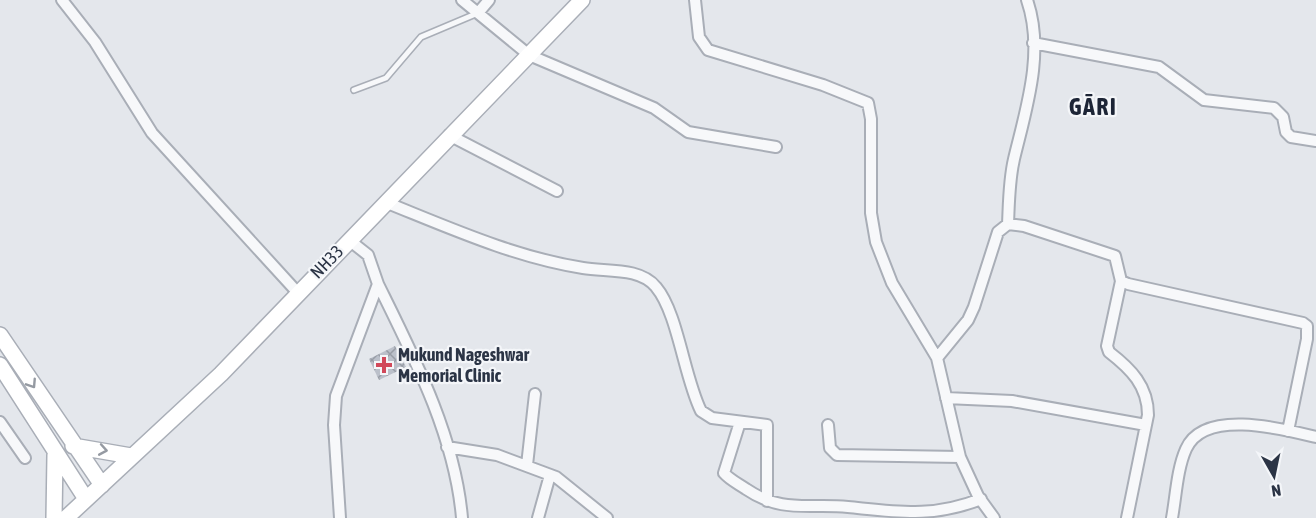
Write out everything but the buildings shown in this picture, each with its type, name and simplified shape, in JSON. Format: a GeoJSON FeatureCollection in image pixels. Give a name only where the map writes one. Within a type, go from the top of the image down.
{"type":"FeatureCollection","features":[{"type":"Feature","properties":{"kind":"main road","name":"NH33"},"geometry":{"type":"LineString","coordinates":[[66,518],[220,374],[582,0]]}},
{"type":"Feature","properties":{"kind":"main road"},"geometry":{"type":"LineString","coordinates":[[0,335],[73,446],[102,485]]}},
{"type":"Feature","properties":{"kind":"main road"},"geometry":{"type":"LineString","coordinates":[[0,365],[10,377],[55,453],[86,499]]}},
{"type":"Feature","properties":{"kind":"main road"},"geometry":{"type":"LineString","coordinates":[[73,446],[131,456]]}},
{"type":"Feature","properties":{"kind":"main road"},"geometry":{"type":"LineString","coordinates":[[54,518],[55,453]]}},
{"type":"Feature","properties":{"kind":"street"},"geometry":{"type":"LineString","coordinates":[[62,0],[91,35],[152,133],[298,293]]}},
{"type":"Feature","properties":{"kind":"street"},"geometry":{"type":"LineString","coordinates":[[462,0],[529,54],[654,108],[688,132],[776,147]]}},
{"type":"Feature","properties":{"kind":"street"},"geometry":{"type":"LineString","coordinates":[[477,13],[489,0]]}},
{"type":"Feature","properties":{"kind":"street"},"geometry":{"type":"LineString","coordinates":[[695,0],[699,37],[708,50],[823,85],[868,103],[871,119],[871,213],[876,242],[892,283],[937,358],[960,457],[981,499],[994,518]]}},
{"type":"Feature","properties":{"kind":"street"},"geometry":{"type":"LineString","coordinates":[[937,358],[968,320],[986,277],[996,235],[1008,224],[1014,160],[1028,106],[1033,43],[1027,0]]}},
{"type":"Feature","properties":{"kind":"street"},"geometry":{"type":"LineString","coordinates":[[1033,43],[1159,67],[1204,100],[1274,108],[1283,117],[1286,132],[1291,137],[1316,141]]}},
{"type":"Feature","properties":{"kind":"street"},"geometry":{"type":"LineString","coordinates":[[449,135],[557,191]]}},
{"type":"Feature","properties":{"kind":"street"},"geometry":{"type":"LineString","coordinates":[[385,202],[512,251],[584,268],[636,274],[652,282],[664,299],[701,411],[712,418],[767,425],[767,501]]}},
{"type":"Feature","properties":{"kind":"street"},"geometry":{"type":"LineString","coordinates":[[1008,224],[1041,230],[1115,256],[1121,281],[1107,346],[1142,386],[1148,404],[1146,425],[1127,518]]}},
{"type":"Feature","properties":{"kind":"street"},"geometry":{"type":"LineString","coordinates":[[349,240],[368,255],[378,284],[434,406],[447,447],[462,518]]}},
{"type":"Feature","properties":{"kind":"street"},"geometry":{"type":"LineString","coordinates":[[1121,281],[1303,323],[1308,333],[1288,431]]}},
{"type":"Feature","properties":{"kind":"street"},"geometry":{"type":"LineString","coordinates":[[340,518],[334,425],[336,396],[378,284]]}},
{"type":"Feature","properties":{"kind":"street"},"geometry":{"type":"LineString","coordinates":[[1304,353],[1316,355]]}},
{"type":"Feature","properties":{"kind":"street"},"geometry":{"type":"LineString","coordinates":[[527,465],[536,394]]}},
{"type":"Feature","properties":{"kind":"street"},"geometry":{"type":"LineString","coordinates":[[946,398],[1012,401],[1146,425]]}},
{"type":"Feature","properties":{"kind":"street"},"geometry":{"type":"LineString","coordinates":[[0,422],[25,458]]}},
{"type":"Feature","properties":{"kind":"street"},"geometry":{"type":"LineString","coordinates":[[740,422],[724,473],[767,501],[798,507],[847,507],[897,516],[929,518],[952,516],[981,499]]}},
{"type":"Feature","properties":{"kind":"street"},"geometry":{"type":"LineString","coordinates":[[828,425],[830,448],[837,455],[960,457]]}},
{"type":"Feature","properties":{"kind":"street"},"geometry":{"type":"LineString","coordinates":[[1172,518],[1182,458],[1191,440],[1199,433],[1224,426],[1240,425],[1316,437]]}},
{"type":"Feature","properties":{"kind":"street"},"geometry":{"type":"LineString","coordinates":[[447,447],[473,449],[550,474],[566,483],[607,518]]}},
{"type":"Feature","properties":{"kind":"street"},"geometry":{"type":"LineString","coordinates":[[538,518],[550,474]]}},
{"type":"Feature","properties":{"kind":"lane"},"geometry":{"type":"LineString","coordinates":[[354,90],[386,78],[421,37],[477,13]]}},
{"type":"Feature","properties":{"kind":"place","name":"Mukund Nageshwar Memorial Clinic"},"geometry":{"type":"Point","coordinates":[384,365]}},
{"type":"Feature","properties":{"kind":"district","name":"GĀRI"},"geometry":{"type":"Point","coordinates":[1093,107]}}]}
